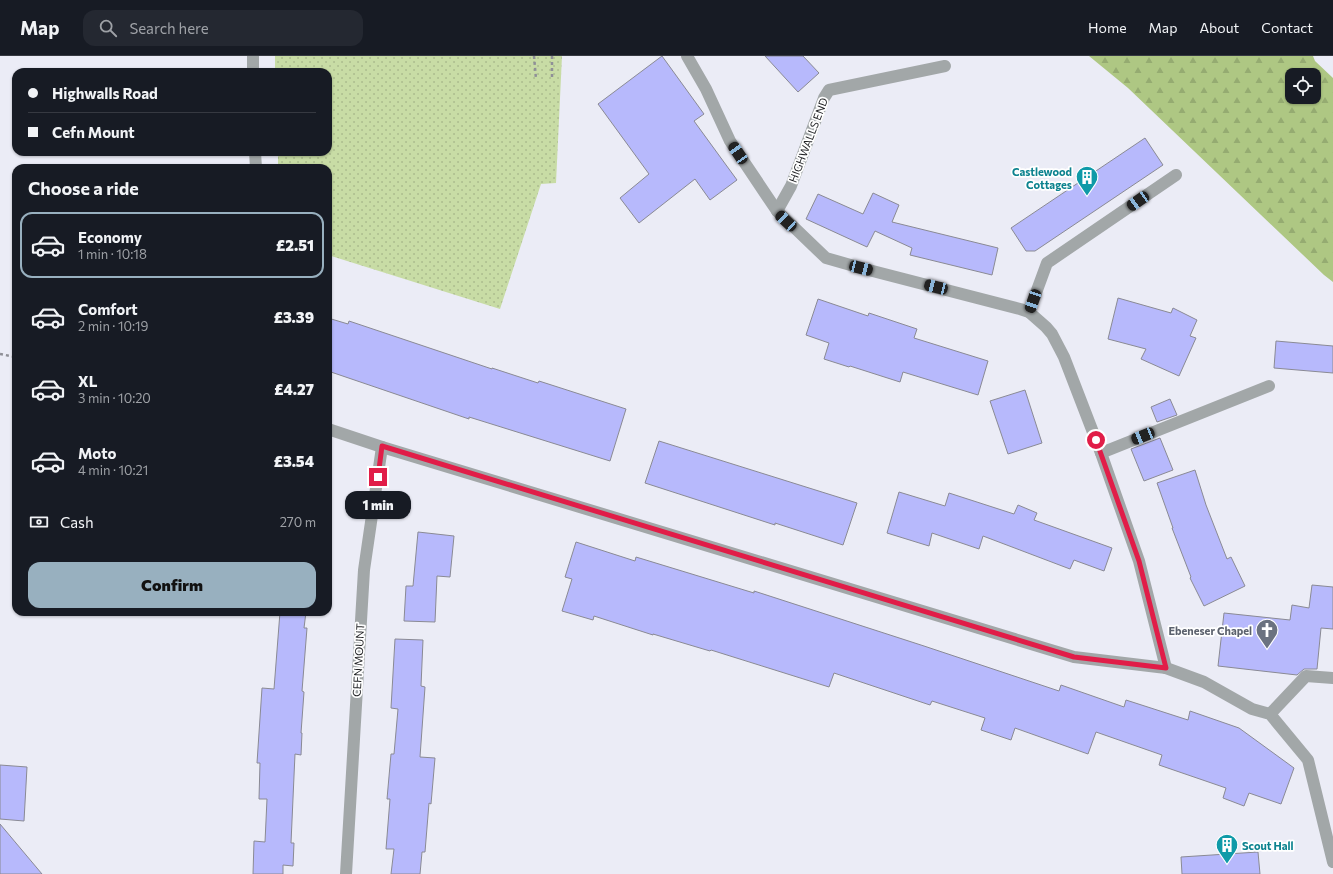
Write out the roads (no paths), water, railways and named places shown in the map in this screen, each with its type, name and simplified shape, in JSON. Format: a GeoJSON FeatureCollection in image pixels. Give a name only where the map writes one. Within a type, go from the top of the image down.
{"type":"FeatureCollection","features":[{"type":"Feature","properties":{"kind":"street"},"geometry":{"type":"LineString","coordinates":[[252,56],[253,68]]}},
{"type":"Feature","properties":{"kind":"street"},"geometry":{"type":"LineString","coordinates":[[687,56],[706,89],[730,141],[776,211],[826,258],[1009,305],[1029,312],[1052,334],[1064,358],[1101,453],[1139,561],[1166,668]]}},
{"type":"Feature","properties":{"kind":"street","name":"HIGHWALLS END"},"geometry":{"type":"LineString","coordinates":[[776,211],[791,186],[824,98],[829,90],[945,66]]}},
{"type":"Feature","properties":{"kind":"street"},"geometry":{"type":"LineString","coordinates":[[1029,312],[1048,263],[1176,175]]}},
{"type":"Feature","properties":{"kind":"street"},"geometry":{"type":"LineString","coordinates":[[1101,453],[1269,386]]}},
{"type":"Feature","properties":{"kind":"street"},"geometry":{"type":"LineString","coordinates":[[332,430],[1074,657],[1166,668],[1204,682],[1252,709],[1270,714],[1308,760],[1333,862]]}},
{"type":"Feature","properties":{"kind":"street","name":"CEFN MOUNT"},"geometry":{"type":"LineString","coordinates":[[346,874],[364,570],[382,446]]}},
{"type":"Feature","properties":{"kind":"street"},"geometry":{"type":"LineString","coordinates":[[1270,714],[1306,676],[1333,678]]}},
{"type":"Feature","properties":{"kind":"place","name":"Castlewood Cottages"},"geometry":{"type":"Point","coordinates":[1087,196]}},
{"type":"Feature","properties":{"kind":"place","name":"Ebeneser Chapel"},"geometry":{"type":"Point","coordinates":[1267,650]}},
{"type":"Feature","properties":{"kind":"place","name":"Scout Hall"},"geometry":{"type":"Point","coordinates":[1227,864]}}]}
